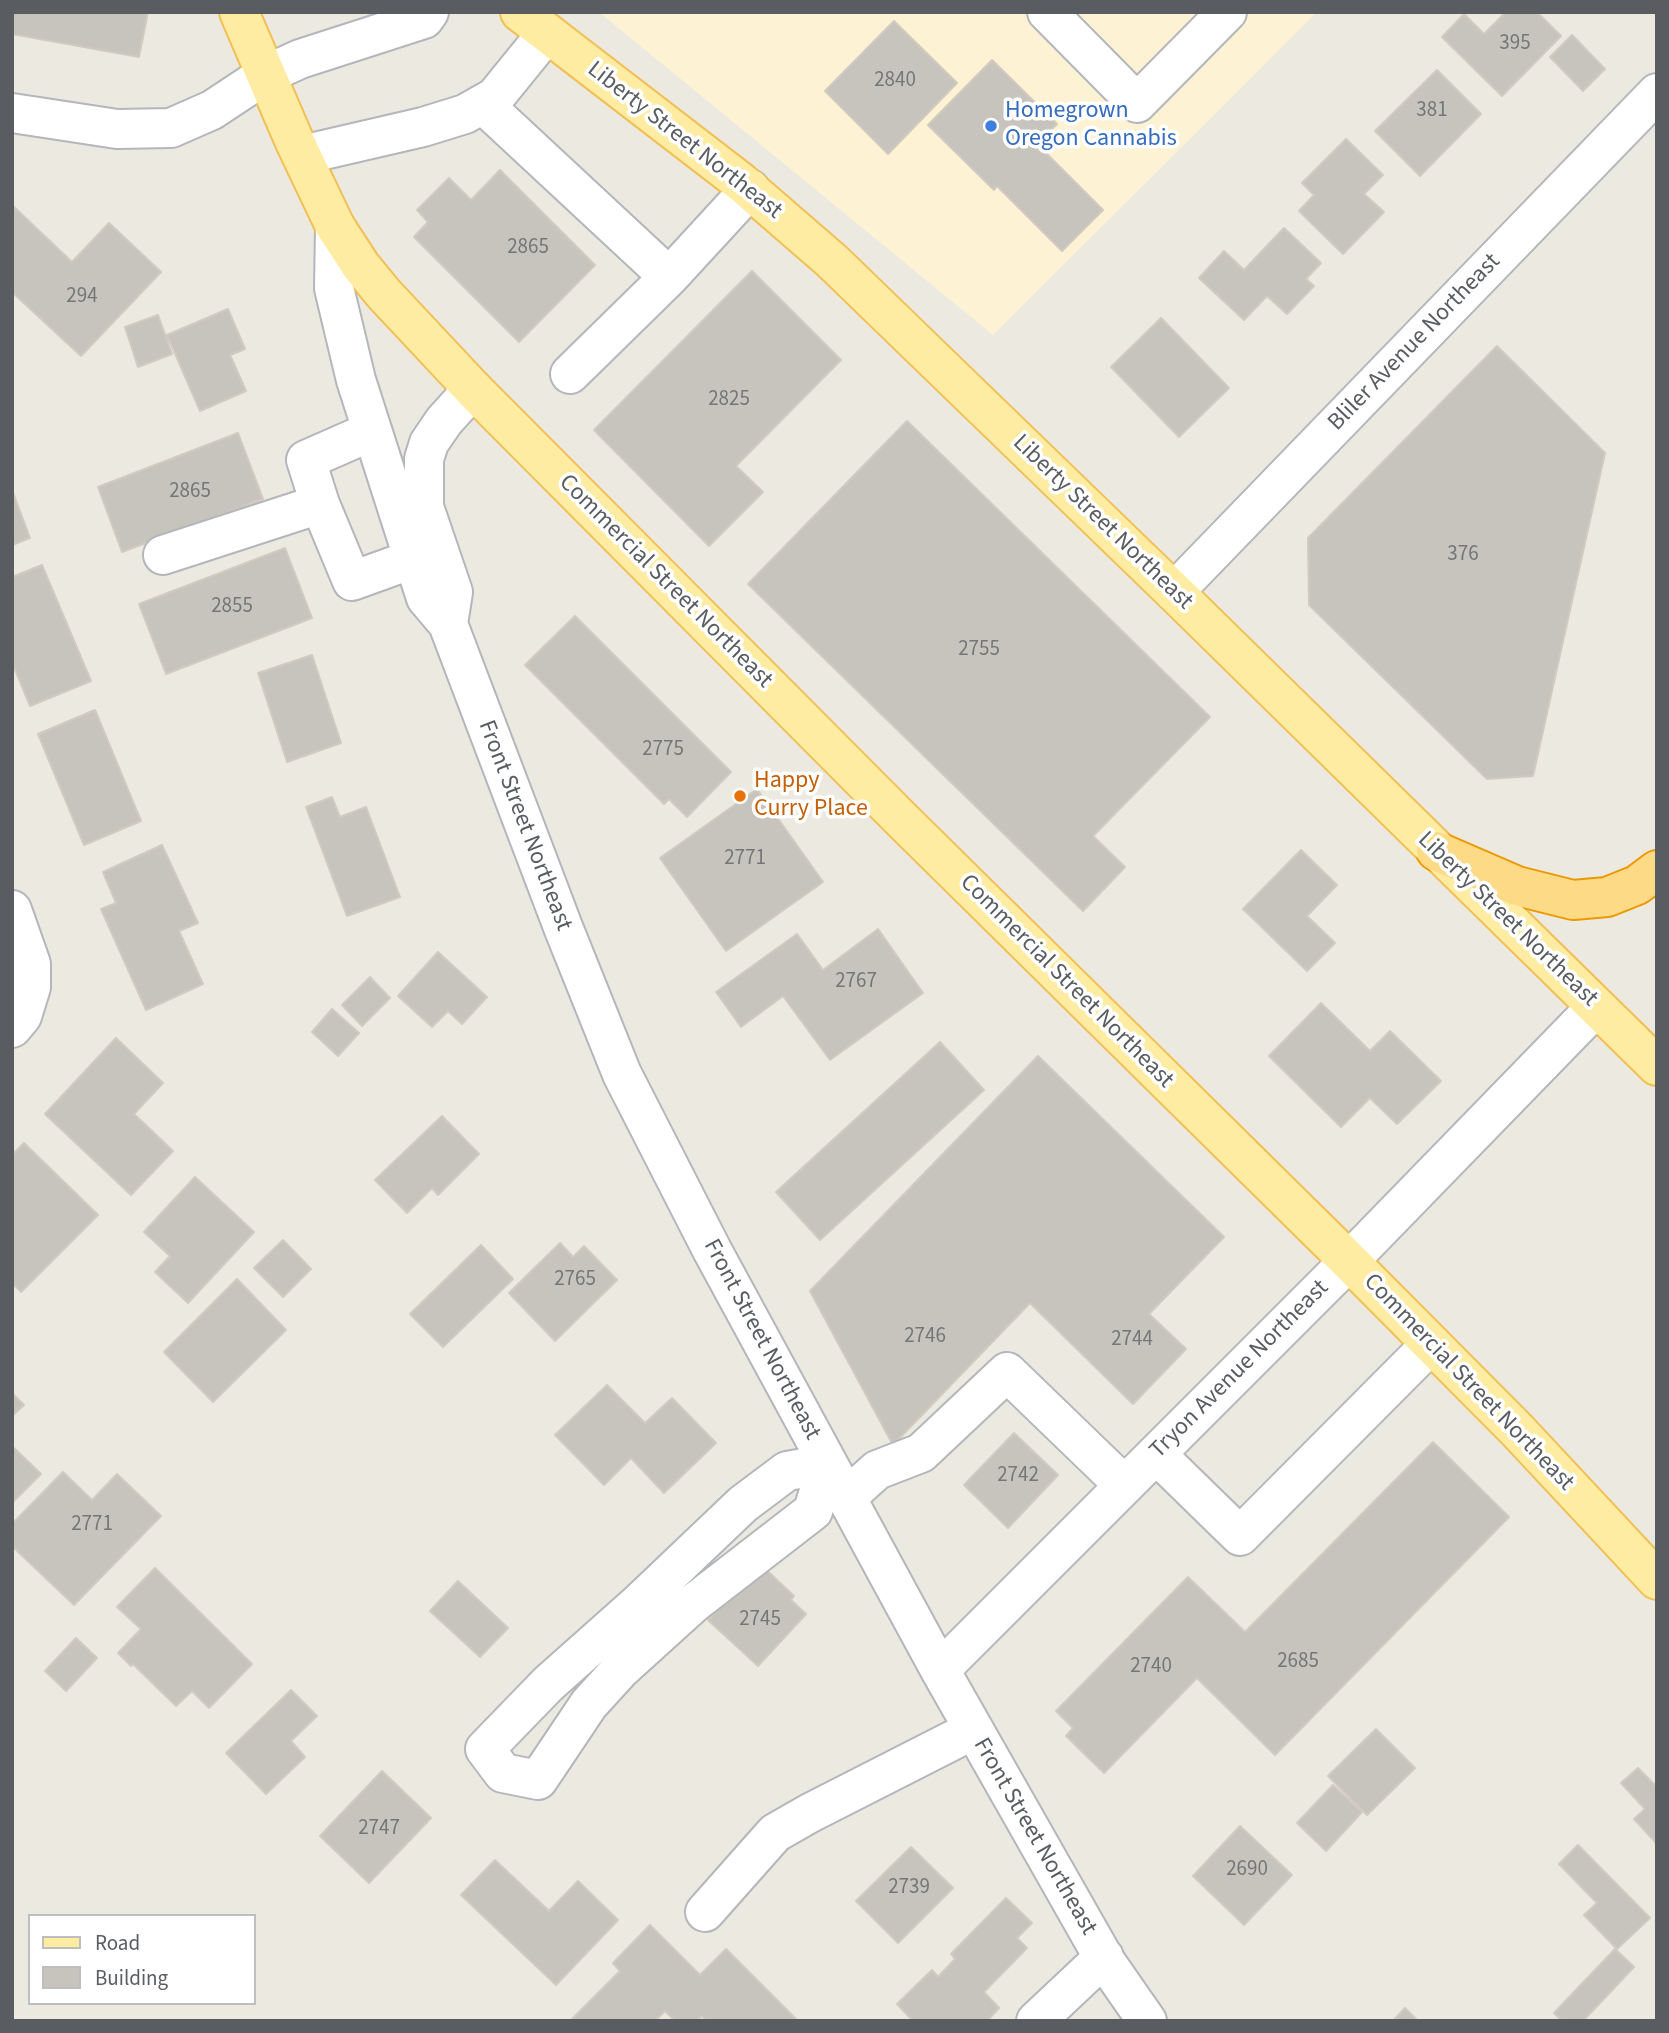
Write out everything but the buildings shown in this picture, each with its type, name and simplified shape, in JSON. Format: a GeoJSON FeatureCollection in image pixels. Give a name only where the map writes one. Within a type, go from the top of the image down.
{"type":"FeatureCollection","features":[{"type":"Feature","properties":{"kind":"highway"},"geometry":{"type":"LineString","coordinates":[[1436,851],[1517,886],[1573,900],[1607,897],[1637,885],[1657,870]]}},
{"type":"Feature","properties":{"kind":"main road","name":"Front Street Northeast"},"geometry":{"type":"LineString","coordinates":[[239,12],[335,226],[361,266],[384,294],[473,388]]}},
{"type":"Feature","properties":{"kind":"main road","name":"Liberty Street Northeast"},"geometry":{"type":"LineString","coordinates":[[533,23],[750,189],[832,261],[1657,1066]]}},
{"type":"Feature","properties":{"kind":"main road","name":"Commercial Street Northeast"},"geometry":{"type":"LineString","coordinates":[[473,388],[901,820],[1517,1430],[1657,1580]]}},
{"type":"Feature","properties":{"kind":"street"},"geometry":{"type":"LineString","coordinates":[[12,113],[117,129],[172,128],[212,110],[265,75],[300,60],[425,19],[429,12]]}},
{"type":"Feature","properties":{"kind":"street"},"geometry":{"type":"LineString","coordinates":[[1047,12],[1137,103],[1227,12]]}},
{"type":"Feature","properties":{"kind":"street"},"geometry":{"type":"LineString","coordinates":[[302,155],[423,127],[465,114],[483,104],[495,97],[533,23]]}},
{"type":"Feature","properties":{"kind":"street","name":"Bliler Avenue Northeast"},"geometry":{"type":"LineString","coordinates":[[1174,592],[1657,93]]}},
{"type":"Feature","properties":{"kind":"street"},"geometry":{"type":"LineString","coordinates":[[483,104],[669,277]]}},
{"type":"Feature","properties":{"kind":"street"},"geometry":{"type":"LineString","coordinates":[[570,374],[669,277],[750,189]]}},
{"type":"Feature","properties":{"kind":"street","name":"Front Street Northeast"},"geometry":{"type":"LineString","coordinates":[[335,226],[334,288],[356,380],[426,598],[447,624],[622,1074],[712,1250],[973,1730],[1104,1957],[1147,2021]]}},
{"type":"Feature","properties":{"kind":"street","name":"Front Street Northeast"},"geometry":{"type":"LineString","coordinates":[[447,624],[453,592],[424,507],[424,459],[429,443],[444,421],[473,388]]}},
{"type":"Feature","properties":{"kind":"street"},"geometry":{"type":"LineString","coordinates":[[372,431],[306,460],[320,504],[352,581],[413,559]]}},
{"type":"Feature","properties":{"kind":"street"},"geometry":{"type":"LineString","coordinates":[[163,555],[320,504]]}},
{"type":"Feature","properties":{"kind":"street"},"geometry":{"type":"LineString","coordinates":[[12,910],[31,964],[31,987],[22,1016],[12,1028]]}},
{"type":"Feature","properties":{"kind":"street","name":"Tryon Avenue Northeast"},"geometry":{"type":"LineString","coordinates":[[940,1670],[1349,1261],[1596,1007]]}},
{"type":"Feature","properties":{"kind":"street"},"geometry":{"type":"LineString","coordinates":[[1156,1454],[1240,1536],[1431,1344]]}},
{"type":"Feature","properties":{"kind":"street"},"geometry":{"type":"LineString","coordinates":[[846,1498],[877,1470],[921,1453],[1007,1372],[1124,1485]]}},
{"type":"Feature","properties":{"kind":"street"},"geometry":{"type":"LineString","coordinates":[[827,1464],[813,1511],[694,1603],[620,1670],[589,1704],[538,1780],[503,1773],[485,1749],[548,1684],[638,1604],[743,1504],[787,1471],[827,1464]]}},
{"type":"Feature","properties":{"kind":"street"},"geometry":{"type":"LineString","coordinates":[[705,1912],[775,1833],[973,1730]]}},
{"type":"Feature","properties":{"kind":"street"},"geometry":{"type":"LineString","coordinates":[[1036,2021],[1104,1957]]}},
{"type":"Feature","properties":{"kind":"shaded area"},"geometry":{"type":"Polygon","coordinates":[[[599,12],[1317,12],[993,335],[599,12]]]}},
{"type":"Feature","properties":{"kind":"place","name":"Homegrown Oregon Cannabis"},"geometry":{"type":"Point","coordinates":[991,126]}},
{"type":"Feature","properties":{"kind":"place","name":"Happy Curry Place"},"geometry":{"type":"Point","coordinates":[740,796]}}]}
